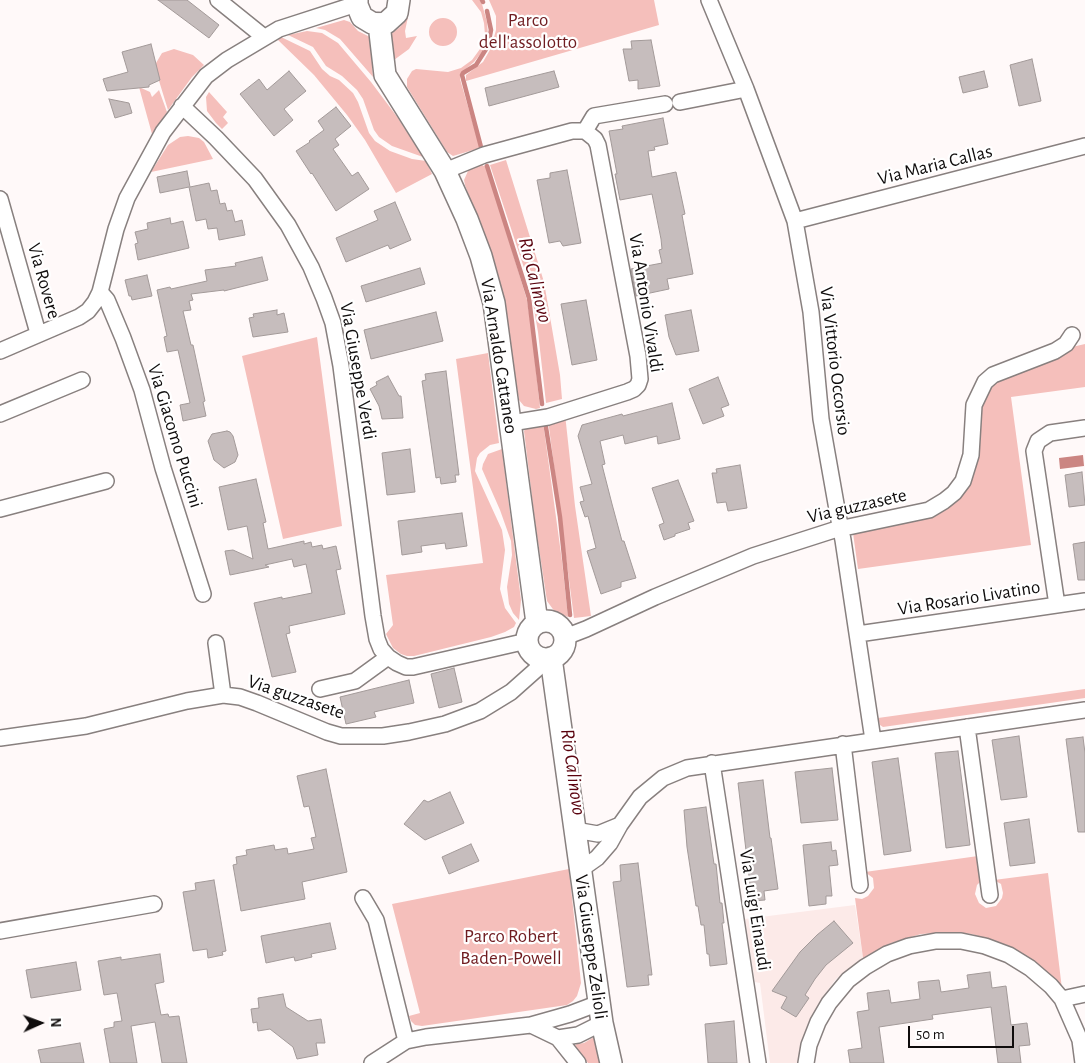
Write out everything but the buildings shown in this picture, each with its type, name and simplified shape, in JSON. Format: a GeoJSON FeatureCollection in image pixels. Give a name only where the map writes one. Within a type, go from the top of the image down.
{"type":"FeatureCollection","features":[{"type":"Feature","properties":{"kind":"street"},"geometry":{"type":"LineString","coordinates":[[218,0],[264,37]]}},
{"type":"Feature","properties":{"kind":"street"},"geometry":{"type":"LineString","coordinates":[[38,333],[83,314],[95,302],[100,292],[116,229],[127,198],[163,132],[206,76],[227,60],[279,29],[357,3],[362,17],[372,23],[386,23],[397,14],[400,0]]}},
{"type":"Feature","properties":{"kind":"street","name":"Via Vittorio Occorsio"},"geometry":{"type":"LineString","coordinates":[[712,1],[795,221],[811,312],[821,419],[841,529],[873,740]]}},
{"type":"Feature","properties":{"kind":"street","name":"Via Arnaldo Cattaneo"},"geometry":{"type":"LineString","coordinates":[[379,24],[385,75],[445,172],[467,219],[481,256],[494,303],[511,423],[532,632]]}},
{"type":"Feature","properties":{"kind":"street"},"geometry":{"type":"LineString","coordinates":[[445,172],[484,155],[572,131],[585,131],[594,116],[746,89]]}},
{"type":"Feature","properties":{"kind":"street","name":"Via Giuseppe Verdi"},"geometry":{"type":"LineString","coordinates":[[182,106],[255,179],[288,225],[311,267],[324,298],[333,324],[340,366],[377,640],[381,649],[388,657]]}},
{"type":"Feature","properties":{"kind":"street","name":"Via Antonio Vivaldi"},"geometry":{"type":"LineString","coordinates":[[511,423],[548,417],[627,392],[634,389],[640,379],[638,356],[598,145],[595,139],[585,131]]}},
{"type":"Feature","properties":{"kind":"street","name":"Via Maria Callas"},"geometry":{"type":"LineString","coordinates":[[795,221],[1085,146]]}},
{"type":"Feature","properties":{"kind":"street","name":"Via Rovere"},"geometry":{"type":"LineString","coordinates":[[0,200],[38,333],[0,351]]}},
{"type":"Feature","properties":{"kind":"street","name":"Via Giacomo Puccini"},"geometry":{"type":"LineString","coordinates":[[100,292],[107,300],[142,390],[162,468],[203,594]]}},
{"type":"Feature","properties":{"kind":"street","name":"Via guzzasete"},"geometry":{"type":"LineString","coordinates":[[565,635],[586,629],[655,597],[753,556],[841,529],[929,510],[954,493],[963,481],[971,455],[974,405],[985,382],[993,375],[1056,351],[1066,344],[1072,335]]}},
{"type":"Feature","properties":{"kind":"street"},"geometry":{"type":"LineString","coordinates":[[0,414],[82,380]]}},
{"type":"Feature","properties":{"kind":"street"},"geometry":{"type":"LineString","coordinates":[[1057,605],[1034,451],[1038,440],[1050,434],[1085,428]]}},
{"type":"Feature","properties":{"kind":"street"},"geometry":{"type":"LineString","coordinates":[[0,509],[106,481]]}},
{"type":"Feature","properties":{"kind":"street","name":"Via Rosario Livatino"},"geometry":{"type":"LineString","coordinates":[[858,634],[1085,601]]}},
{"type":"Feature","properties":{"kind":"street"},"geometry":{"type":"LineString","coordinates":[[320,689],[355,681],[388,657],[406,667],[413,667],[532,632],[543,621],[554,622],[559,625],[565,635],[564,647],[561,652],[546,658],[537,657],[530,650],[532,632]]}},
{"type":"Feature","properties":{"kind":"street","name":"Via guzzasete"},"geometry":{"type":"LineString","coordinates":[[216,643],[223,695]]}},
{"type":"Feature","properties":{"kind":"street","name":"Via guzzasete"},"geometry":{"type":"LineString","coordinates":[[0,738],[86,726],[187,700],[223,695],[240,697],[341,736],[383,736],[445,724],[480,711],[511,692],[538,668],[546,658]]}},
{"type":"Feature","properties":{"kind":"street","name":"Via Giuseppe Zelioli"},"geometry":{"type":"LineString","coordinates":[[546,658],[575,830],[602,1023],[611,1063]]}},
{"type":"Feature","properties":{"kind":"street"},"geometry":{"type":"LineString","coordinates":[[580,870],[597,858],[610,843],[620,825],[640,798],[663,778],[687,768],[1085,710]]}},
{"type":"Feature","properties":{"kind":"street"},"geometry":{"type":"LineString","coordinates":[[967,727],[990,895]]}},
{"type":"Feature","properties":{"kind":"street"},"geometry":{"type":"LineString","coordinates":[[843,744],[860,885]]}},
{"type":"Feature","properties":{"kind":"street","name":"Via Luigi Einaudi"},"geometry":{"type":"LineString","coordinates":[[712,763],[758,1063]]}},
{"type":"Feature","properties":{"kind":"street"},"geometry":{"type":"LineString","coordinates":[[575,830],[598,834],[620,825]]}},
{"type":"Feature","properties":{"kind":"street"},"geometry":{"type":"LineString","coordinates":[[363,898],[376,920],[406,1041]]}},
{"type":"Feature","properties":{"kind":"street"},"geometry":{"type":"LineString","coordinates":[[0,931],[154,904]]}},
{"type":"Feature","properties":{"kind":"street"},"geometry":{"type":"LineString","coordinates":[[806,1063],[809,1045],[818,1022],[829,1003],[848,980],[887,954],[909,946],[936,941],[985,946],[1009,955],[1030,968],[1051,986],[1062,999],[1080,1040],[1083,1063]]}},
{"type":"Feature","properties":{"kind":"street"},"geometry":{"type":"LineString","coordinates":[[1062,999],[1085,994]]}},
{"type":"Feature","properties":{"kind":"street"},"geometry":{"type":"LineString","coordinates":[[372,1063],[406,1041],[531,1025],[570,1014],[599,1002]]}},
{"type":"Feature","properties":{"kind":"street"},"geometry":{"type":"LineString","coordinates":[[558,1038],[578,1035],[602,1023]]}},
{"type":"Feature","properties":{"kind":"street"},"geometry":{"type":"LineString","coordinates":[[531,1025],[558,1038],[578,1063]]}},
{"type":"Feature","properties":{"kind":"shaded area"},"geometry":{"type":"Polygon","coordinates":[[[1083,455],[1084,466],[1060,469],[1059,458],[1083,455]]]}},
{"type":"Feature","properties":{"kind":"shaded area"},"geometry":{"type":"Polygon","coordinates":[[[855,905],[863,958],[836,979],[820,1001],[806,1030],[800,1063],[770,1063],[760,983],[755,982],[745,919],[855,905]]]}},
{"type":"Feature","properties":{"kind":"green space"},"geometry":{"type":"Polygon","coordinates":[[[472,0],[480,0],[482,4],[487,22],[488,36],[483,51],[461,73],[460,79],[480,148],[453,156],[447,152],[407,87],[407,79],[412,71],[416,69],[448,72],[461,68],[472,60],[480,49],[485,35],[481,12],[472,0]]]}},
{"type":"Feature","properties":{"kind":"green space","name":"Parco dell'assolotto"},"geometry":{"type":"Polygon","coordinates":[[[489,0],[654,0],[659,25],[466,81],[466,75],[483,62],[491,48],[496,30],[496,16],[489,0]]]}},
{"type":"Feature","properties":{"kind":"green space"},"geometry":{"type":"Polygon","coordinates":[[[408,17],[405,31],[406,38],[417,36],[409,49],[394,60],[391,34],[408,17]]]}},
{"type":"Feature","properties":{"kind":"green space"},"geometry":{"type":"Polygon","coordinates":[[[443,18],[453,22],[457,32],[453,42],[443,46],[433,42],[429,32],[433,22],[443,18]]]}},
{"type":"Feature","properties":{"kind":"green space"},"geometry":{"type":"Polygon","coordinates":[[[344,20],[350,22],[358,31],[370,37],[373,77],[340,39],[325,30],[316,28],[344,20]]]}},
{"type":"Feature","properties":{"kind":"green space"},"geometry":{"type":"Polygon","coordinates":[[[307,31],[322,33],[338,43],[398,118],[423,157],[392,146],[379,137],[374,130],[363,99],[357,90],[342,76],[326,66],[313,47],[288,35],[307,31]]]}},
{"type":"Feature","properties":{"kind":"green space"},"geometry":{"type":"Polygon","coordinates":[[[281,37],[310,51],[322,69],[330,76],[339,80],[353,93],[369,133],[375,141],[390,151],[412,159],[426,161],[432,174],[396,193],[365,140],[347,115],[314,75],[278,40],[281,37]]]}},
{"type":"Feature","properties":{"kind":"green space"},"geometry":{"type":"Polygon","coordinates":[[[174,49],[193,55],[204,65],[192,77],[168,110],[156,71],[156,63],[162,53],[174,49]]]}},
{"type":"Feature","properties":{"kind":"green space"},"geometry":{"type":"Polygon","coordinates":[[[139,87],[150,92],[152,97],[159,90],[167,112],[152,134],[139,87]]]}},
{"type":"Feature","properties":{"kind":"green space"},"geometry":{"type":"Polygon","coordinates":[[[209,92],[227,112],[223,117],[228,123],[222,129],[207,111],[206,97],[209,92]]]}},
{"type":"Feature","properties":{"kind":"green space"},"geometry":{"type":"Polygon","coordinates":[[[180,137],[199,138],[204,142],[213,159],[151,172],[168,145],[180,137]]]}},
{"type":"Feature","properties":{"kind":"green space"},"geometry":{"type":"Polygon","coordinates":[[[506,160],[544,282],[560,375],[562,399],[546,403],[538,332],[530,286],[490,165],[506,160]]]}},
{"type":"Feature","properties":{"kind":"green space"},"geometry":{"type":"Polygon","coordinates":[[[482,163],[483,166],[486,165],[527,300],[540,408],[536,409],[524,406],[519,400],[504,307],[487,245],[465,185],[464,180],[471,167],[482,163]]]}},
{"type":"Feature","properties":{"kind":"green space"},"geometry":{"type":"Polygon","coordinates":[[[317,337],[342,526],[283,539],[242,356],[317,337]]]}},
{"type":"Feature","properties":{"kind":"green space"},"geometry":{"type":"Polygon","coordinates":[[[1085,344],[1085,387],[1011,397],[1031,545],[858,569],[853,533],[953,503],[986,387],[1007,375],[1072,347],[1085,344]]]}},
{"type":"Feature","properties":{"kind":"green space"},"geometry":{"type":"Polygon","coordinates":[[[488,353],[499,443],[490,445],[480,453],[477,458],[475,471],[502,530],[505,550],[500,589],[505,608],[516,623],[514,627],[491,637],[414,656],[407,656],[393,648],[386,634],[393,625],[386,575],[483,563],[456,359],[488,353]]]}},
{"type":"Feature","properties":{"kind":"green space"},"geometry":{"type":"Polygon","coordinates":[[[565,414],[575,506],[591,616],[574,618],[548,420],[565,414]]]}},
{"type":"Feature","properties":{"kind":"green space"},"geometry":{"type":"Polygon","coordinates":[[[543,422],[568,617],[555,612],[547,601],[535,522],[524,431],[527,427],[543,422]]]}},
{"type":"Feature","properties":{"kind":"green space"},"geometry":{"type":"Polygon","coordinates":[[[502,449],[521,600],[519,620],[509,604],[507,587],[512,555],[511,541],[482,469],[488,454],[502,449]]]}},
{"type":"Feature","properties":{"kind":"green space"},"geometry":{"type":"Polygon","coordinates":[[[1085,689],[1085,698],[883,727],[880,725],[878,718],[1085,689]]]}},
{"type":"Feature","properties":{"kind":"green space"},"geometry":{"type":"Polygon","coordinates":[[[978,856],[981,881],[977,885],[975,894],[979,903],[986,908],[996,906],[1002,898],[1001,884],[994,880],[1048,873],[1062,989],[1050,975],[1022,953],[1007,945],[972,934],[954,932],[921,934],[891,943],[863,958],[855,898],[862,899],[868,896],[874,888],[873,878],[865,872],[978,856]]]}},
{"type":"Feature","properties":{"kind":"green space","name":"Parco Robert Baden-Powell"},"geometry":{"type":"Polygon","coordinates":[[[569,869],[581,983],[577,996],[573,1001],[567,1005],[422,1026],[415,1025],[411,1021],[409,1016],[420,1013],[392,904],[569,869]]]}},
{"type":"Feature","properties":{"kind":"green space"},"geometry":{"type":"Polygon","coordinates":[[[594,1037],[601,1063],[588,1063],[574,1046],[594,1037]]]}},
{"type":"Feature","properties":{"kind":"waterway","name":"Rio Calinovo"},"geometry":{"type":"LineString","coordinates":[[481,147],[462,75],[476,65],[488,46],[491,30],[487,11]]}},
{"type":"Feature","properties":{"kind":"waterway","name":"Rio Calinovo"},"geometry":{"type":"LineString","coordinates":[[487,166],[529,298],[542,404]]}},
{"type":"Feature","properties":{"kind":"waterway","name":"Rio Calinovo"},"geometry":{"type":"LineString","coordinates":[[545,421],[560,517],[570,615]]}}]}
